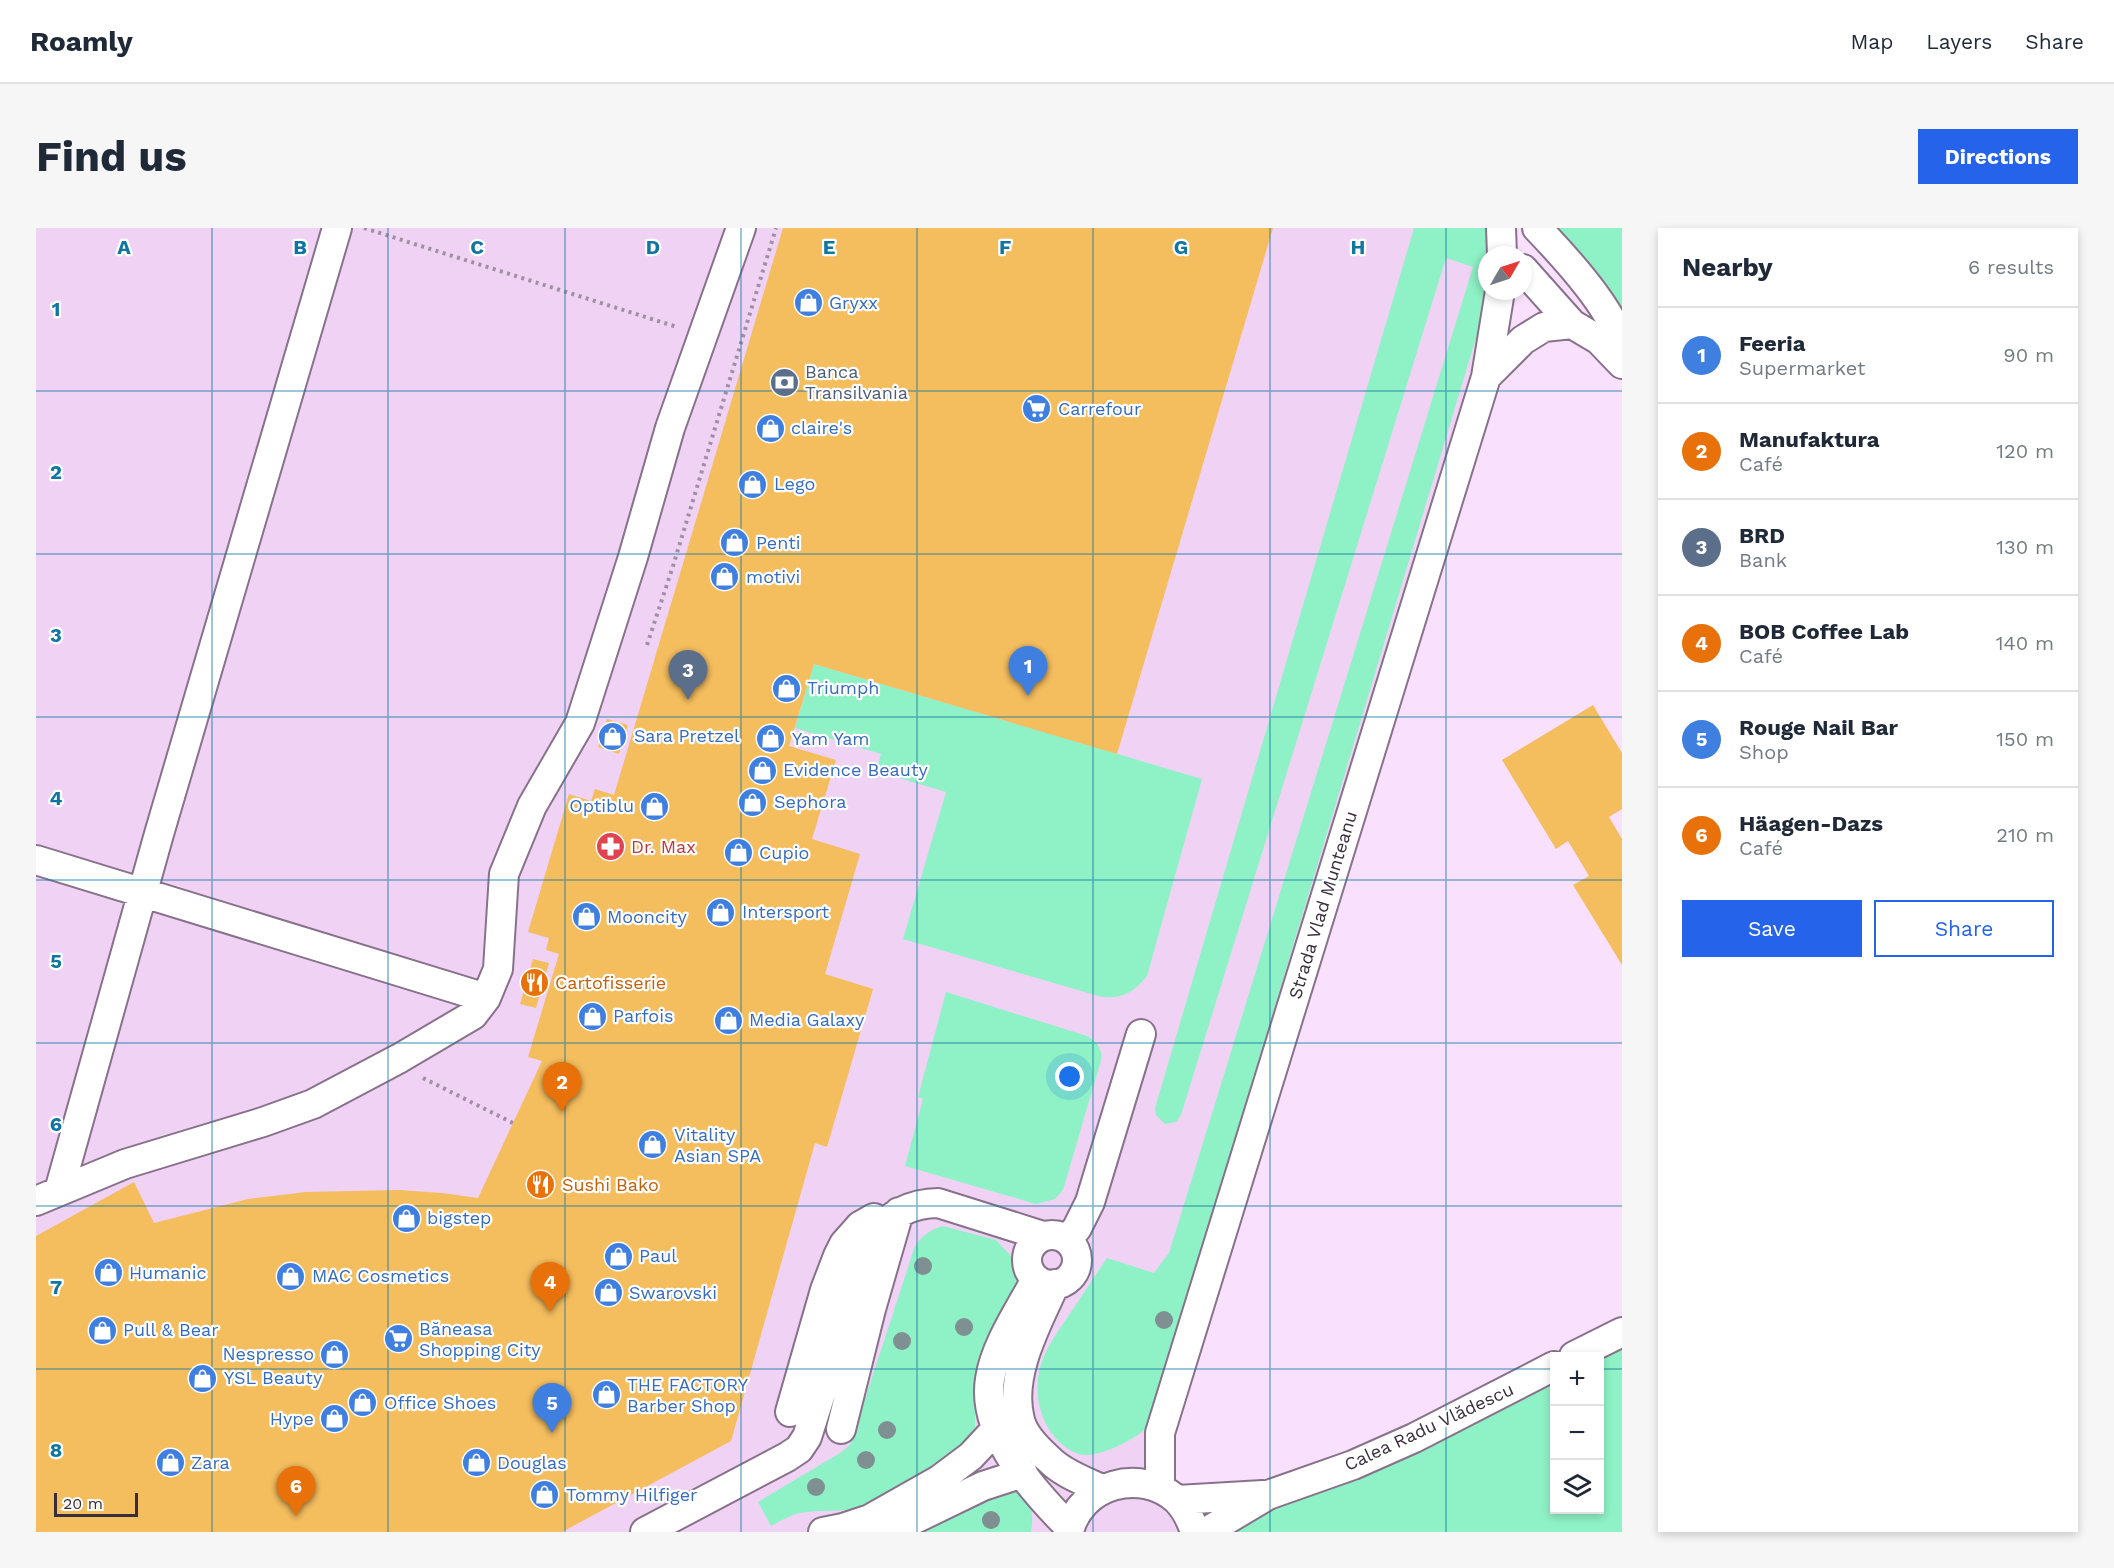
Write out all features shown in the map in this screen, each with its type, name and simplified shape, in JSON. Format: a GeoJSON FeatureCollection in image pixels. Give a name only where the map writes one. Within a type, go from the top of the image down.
{"type":"FeatureCollection","features":[{"type":"Feature","properties":{"kind":"street"},"geometry":{"type":"LineString","coordinates":[[48,1196],[143,893],[337,228]]}},
{"type":"Feature","properties":{"kind":"street"},"geometry":{"type":"LineString","coordinates":[[48,1196],[125,1164],[263,1122],[313,1104],[472,1015],[486,998],[498,969],[504,874],[532,806],[580,723],[633,558],[670,428],[741,228]]}},
{"type":"Feature","properties":{"kind":"street"},"geometry":{"type":"LineString","coordinates":[[1537,228],[1554,245],[1591,291],[1613,325],[1622,351]]}},
{"type":"Feature","properties":{"kind":"street"},"geometry":{"type":"LineString","coordinates":[[1532,280],[1542,278],[1566,282],[1591,291]]}},
{"type":"Feature","properties":{"kind":"street"},"geometry":{"type":"LineString","coordinates":[[1532,297],[1599,340],[1622,364]]}},
{"type":"Feature","properties":{"kind":"street"},"geometry":{"type":"LineString","coordinates":[[1486,377],[1509,300]]}},
{"type":"Feature","properties":{"kind":"street"},"geometry":{"type":"LineString","coordinates":[[1486,377],[1523,340],[1544,327],[1572,324]]}},
{"type":"Feature","properties":{"kind":"street","name":"Strada Vlad Munteanu"},"geometry":{"type":"LineString","coordinates":[[1070,1530],[1077,1512],[1088,1499],[1114,1486],[1160,1433],[1486,377]]}},
{"type":"Feature","properties":{"kind":"street"},"geometry":{"type":"LineString","coordinates":[[36,860],[486,998]]}},
{"type":"Feature","properties":{"kind":"street"},"geometry":{"type":"LineString","coordinates":[[645,1532],[799,1449],[807,1437],[846,1315],[863,1251],[873,1235],[899,1212],[924,1203],[938,1203],[1055,1238],[1075,1252],[1076,1267],[1068,1279],[1046,1281],[1030,1272],[1027,1256],[1030,1247],[1055,1238],[1077,1228],[1090,1202],[1141,1034]]}},
{"type":"Feature","properties":{"kind":"street"},"geometry":{"type":"LineString","coordinates":[[790,1412],[825,1290],[844,1244],[860,1226],[871,1219],[884,1213],[899,1212]]}},
{"type":"Feature","properties":{"kind":"street"},"geometry":{"type":"LineString","coordinates":[[841,1429],[871,1309],[899,1212]]}},
{"type":"Feature","properties":{"kind":"street"},"geometry":{"type":"LineString","coordinates":[[1046,1281],[1000,1347],[990,1378],[989,1406],[1009,1454],[1070,1530]]}},
{"type":"Feature","properties":{"kind":"street","name":"Calea Radu Vlădescu"},"geometry":{"type":"LineString","coordinates":[[1046,1281],[1019,1377],[1017,1401],[1020,1422],[1031,1440],[1055,1464],[1114,1486],[1145,1483],[1169,1494],[1268,1495]]}},
{"type":"Feature","properties":{"kind":"street"},"geometry":{"type":"LineString","coordinates":[[1582,1352],[1622,1332]]}},
{"type":"Feature","properties":{"kind":"street","name":"Calea Radu Vlădescu"},"geometry":{"type":"LineString","coordinates":[[1206,1532],[1268,1495],[1353,1465],[1414,1438],[1550,1368]]}},
{"type":"Feature","properties":{"kind":"street"},"geometry":{"type":"LineString","coordinates":[[823,1532],[870,1519],[939,1480],[956,1469],[997,1428]]}},
{"type":"Feature","properties":{"kind":"street","name":"Strada Vlad Munteanu"},"geometry":{"type":"LineString","coordinates":[[1160,1433],[1169,1494]]}},
{"type":"Feature","properties":{"kind":"street"},"geometry":{"type":"LineString","coordinates":[[888,1532],[983,1486],[1023,1473]]}},
{"type":"Feature","properties":{"kind":"street"},"geometry":{"type":"LineString","coordinates":[[1169,1494],[1190,1516],[1195,1532]]}},
{"type":"Feature","properties":{"kind":"path"},"geometry":{"type":"LineString","coordinates":[[363,228],[702,335]]}},
{"type":"Feature","properties":{"kind":"path"},"geometry":{"type":"LineString","coordinates":[[647,645],[776,228]]}},
{"type":"Feature","properties":{"kind":"path"},"geometry":{"type":"LineString","coordinates":[[417,1075],[513,1123]]}},
{"type":"Feature","properties":{"kind":"shaded area"},"geometry":{"type":"Polygon","coordinates":[[[36,228],[1501,228],[1492,246],[1478,246],[1478,300],[1497,300],[1145,1483],[1195,1532],[36,1532],[36,228]]]}},
{"type":"Feature","properties":{"kind":"green space"},"geometry":{"type":"Polygon","coordinates":[[[1414,228],[1489,228],[1490,246],[1478,246],[1478,300],[1485,300],[1479,328],[1151,1416],[1143,1431],[1129,1440],[1101,1452],[1083,1455],[1065,1447],[1056,1439],[1044,1419],[1038,1396],[1041,1364],[1055,1335],[1107,1258],[1154,1273],[1169,1253],[1473,267],[1446,258],[1181,1115],[1176,1122],[1165,1124],[1156,1115],[1155,1108],[1414,228]]]}},
{"type":"Feature","properties":{"kind":"green space"},"geometry":{"type":"Polygon","coordinates":[[[1537,228],[1622,228],[1622,351],[1537,228]]]}},
{"type":"Feature","properties":{"kind":"green space"},"geometry":{"type":"Polygon","coordinates":[[[814,664],[1202,779],[1147,976],[1142,982],[1128,993],[1116,997],[1102,997],[903,939],[946,792],[876,771],[881,754],[795,728],[814,664]]]}},
{"type":"Feature","properties":{"kind":"green space"},"geometry":{"type":"Polygon","coordinates":[[[946,992],[1084,1035],[1091,1038],[1100,1049],[1102,1057],[1063,1190],[1055,1199],[1036,1204],[905,1166],[923,1099],[918,1097],[946,992]]]}},
{"type":"Feature","properties":{"kind":"green space"},"geometry":{"type":"Polygon","coordinates":[[[943,1226],[996,1240],[1013,1258],[1018,1270],[1017,1290],[979,1362],[975,1396],[975,1430],[958,1455],[859,1508],[802,1513],[771,1526],[758,1502],[850,1445],[915,1246],[927,1233],[943,1226]]]}},
{"type":"Feature","properties":{"kind":"green space"},"geometry":{"type":"Polygon","coordinates":[[[1622,1332],[1622,1532],[1195,1532],[1190,1516],[1268,1495],[1550,1368],[1550,1514],[1604,1514],[1604,1352],[1622,1332]]]}},
{"type":"Feature","properties":{"kind":"green space"},"geometry":{"type":"Polygon","coordinates":[[[1008,1487],[1026,1499],[1029,1504],[1032,1517],[1031,1532],[907,1532],[1008,1487]]]}},
{"type":"Feature","properties":{"kind":"building"},"geometry":{"type":"Polygon","coordinates":[[[783,228],[1273,228],[1117,754],[814,664],[789,746],[836,760],[812,839],[860,854],[825,974],[873,989],[827,1147],[815,1143],[731,1441],[562,1532],[36,1532],[36,1236],[134,1182],[154,1223],[248,1199],[306,1192],[399,1190],[478,1198],[542,1061],[528,1057],[559,954],[546,950],[549,938],[528,932],[569,794],[591,801],[595,789],[614,795],[783,228]]]}},
{"type":"Feature","properties":{"kind":"building"},"geometry":{"type":"Polygon","coordinates":[[[1593,705],[1622,753],[1622,809],[1609,817],[1622,839],[1622,965],[1573,885],[1589,876],[1568,841],[1556,849],[1502,760],[1593,705]]]}},
{"type":"Feature","properties":{"kind":"building","name":"Sara Pretzel"},"geometry":{"type":"Polygon","coordinates":[[[607,719],[628,725],[619,754],[598,747],[607,719]]]}},
{"type":"Feature","properties":{"kind":"building","name":"Cartofisserie"},"geometry":{"type":"Polygon","coordinates":[[[533,959],[549,963],[536,1008],[520,1004],[533,959]]]}},
{"type":"Feature","properties":{"kind":"place","name":"Gryxx"},"geometry":{"type":"Point","coordinates":[808,303]}},
{"type":"Feature","properties":{"kind":"place","name":"Banca Transilvania"},"geometry":{"type":"Point","coordinates":[784,382]}},
{"type":"Feature","properties":{"kind":"place","name":"Carrefour"},"geometry":{"type":"Point","coordinates":[1037,409]}},
{"type":"Feature","properties":{"kind":"place","name":"claire's"},"geometry":{"type":"Point","coordinates":[770,428]}},
{"type":"Feature","properties":{"kind":"place","name":"Lego"},"geometry":{"type":"Point","coordinates":[753,484]}},
{"type":"Feature","properties":{"kind":"place","name":"Penti"},"geometry":{"type":"Point","coordinates":[735,543]}},
{"type":"Feature","properties":{"kind":"place","name":"motivi"},"geometry":{"type":"Point","coordinates":[725,577]}},
{"type":"Feature","properties":{"kind":"place","name":"Triumph"},"geometry":{"type":"Point","coordinates":[786,688]}},
{"type":"Feature","properties":{"kind":"place","name":"Feeria"},"geometry":{"type":"Point","coordinates":[1028,696]}},
{"type":"Feature","properties":{"kind":"place","name":"BRD"},"geometry":{"type":"Point","coordinates":[688,700]}},
{"type":"Feature","properties":{"kind":"place","name":"Sara Pretzel"},"geometry":{"type":"Point","coordinates":[613,736]}},
{"type":"Feature","properties":{"kind":"place","name":"Yam Yam"},"geometry":{"type":"Point","coordinates":[771,739]}},
{"type":"Feature","properties":{"kind":"place","name":"Evidence Beauty"},"geometry":{"type":"Point","coordinates":[762,770]}},
{"type":"Feature","properties":{"kind":"place","name":"Sephora"},"geometry":{"type":"Point","coordinates":[753,802]}},
{"type":"Feature","properties":{"kind":"place","name":"Optiblu"},"geometry":{"type":"Point","coordinates":[655,806]}},
{"type":"Feature","properties":{"kind":"place","name":"Dr. Max"},"geometry":{"type":"Point","coordinates":[610,847]}},
{"type":"Feature","properties":{"kind":"place","name":"Cupio"},"geometry":{"type":"Point","coordinates":[738,853]}},
{"type":"Feature","properties":{"kind":"place","name":"Intersport"},"geometry":{"type":"Point","coordinates":[721,912]}},
{"type":"Feature","properties":{"kind":"place","name":"Mooncity"},"geometry":{"type":"Point","coordinates":[586,917]}},
{"type":"Feature","properties":{"kind":"place","name":"Cartofisserie"},"geometry":{"type":"Point","coordinates":[534,983]}},
{"type":"Feature","properties":{"kind":"place","name":"Parfois"},"geometry":{"type":"Point","coordinates":[592,1016]}},
{"type":"Feature","properties":{"kind":"place","name":"Media Galaxy"},"geometry":{"type":"Point","coordinates":[728,1020]}},
{"type":"Feature","properties":{"kind":"place","name":"Manufaktura"},"geometry":{"type":"Point","coordinates":[562,1112]}},
{"type":"Feature","properties":{"kind":"place","name":"Vitality Asian SPA"},"geometry":{"type":"Point","coordinates":[653,1145]}},
{"type":"Feature","properties":{"kind":"place","name":"Sushi Bako"},"geometry":{"type":"Point","coordinates":[541,1185]}},
{"type":"Feature","properties":{"kind":"place","name":"bigstep"},"geometry":{"type":"Point","coordinates":[406,1218]}},
{"type":"Feature","properties":{"kind":"place","name":"Paul"},"geometry":{"type":"Point","coordinates":[618,1256]}},
{"type":"Feature","properties":{"kind":"place","name":"Humanic"},"geometry":{"type":"Point","coordinates":[108,1273]}},
{"type":"Feature","properties":{"kind":"place","name":"MAC Cosmetics"},"geometry":{"type":"Point","coordinates":[291,1276]}},
{"type":"Feature","properties":{"kind":"place","name":"Swarovski"},"geometry":{"type":"Point","coordinates":[608,1293]}},
{"type":"Feature","properties":{"kind":"place","name":"BOB Coffee Lab"},"geometry":{"type":"Point","coordinates":[550,1312]}},
{"type":"Feature","properties":{"kind":"place","name":"Pull & Bear"},"geometry":{"type":"Point","coordinates":[102,1330]}},
{"type":"Feature","properties":{"kind":"place","name":"Băneasa Shopping City"},"geometry":{"type":"Point","coordinates":[398,1339]}},
{"type":"Feature","properties":{"kind":"place","name":"Nespresso"},"geometry":{"type":"Point","coordinates":[335,1354]}},
{"type":"Feature","properties":{"kind":"place","name":"YSL Beauty"},"geometry":{"type":"Point","coordinates":[203,1378]}},
{"type":"Feature","properties":{"kind":"place","name":"THE FACTORY Barber Shop"},"geometry":{"type":"Point","coordinates":[606,1395]}},
{"type":"Feature","properties":{"kind":"place","name":"Office Shoes"},"geometry":{"type":"Point","coordinates":[363,1403]}},
{"type":"Feature","properties":{"kind":"place","name":"Hype"},"geometry":{"type":"Point","coordinates":[335,1419]}},
{"type":"Feature","properties":{"kind":"place","name":"Rouge Nail Bar"},"geometry":{"type":"Point","coordinates":[552,1433]}},
{"type":"Feature","properties":{"kind":"place","name":"Zara"},"geometry":{"type":"Point","coordinates":[170,1463]}},
{"type":"Feature","properties":{"kind":"place","name":"Douglas"},"geometry":{"type":"Point","coordinates":[476,1463]}},
{"type":"Feature","properties":{"kind":"place","name":"Tommy Hilfiger"},"geometry":{"type":"Point","coordinates":[545,1495]}},
{"type":"Feature","properties":{"kind":"place","name":"Häagen-Dazs"},"geometry":{"type":"Point","coordinates":[296,1516]}}]}
